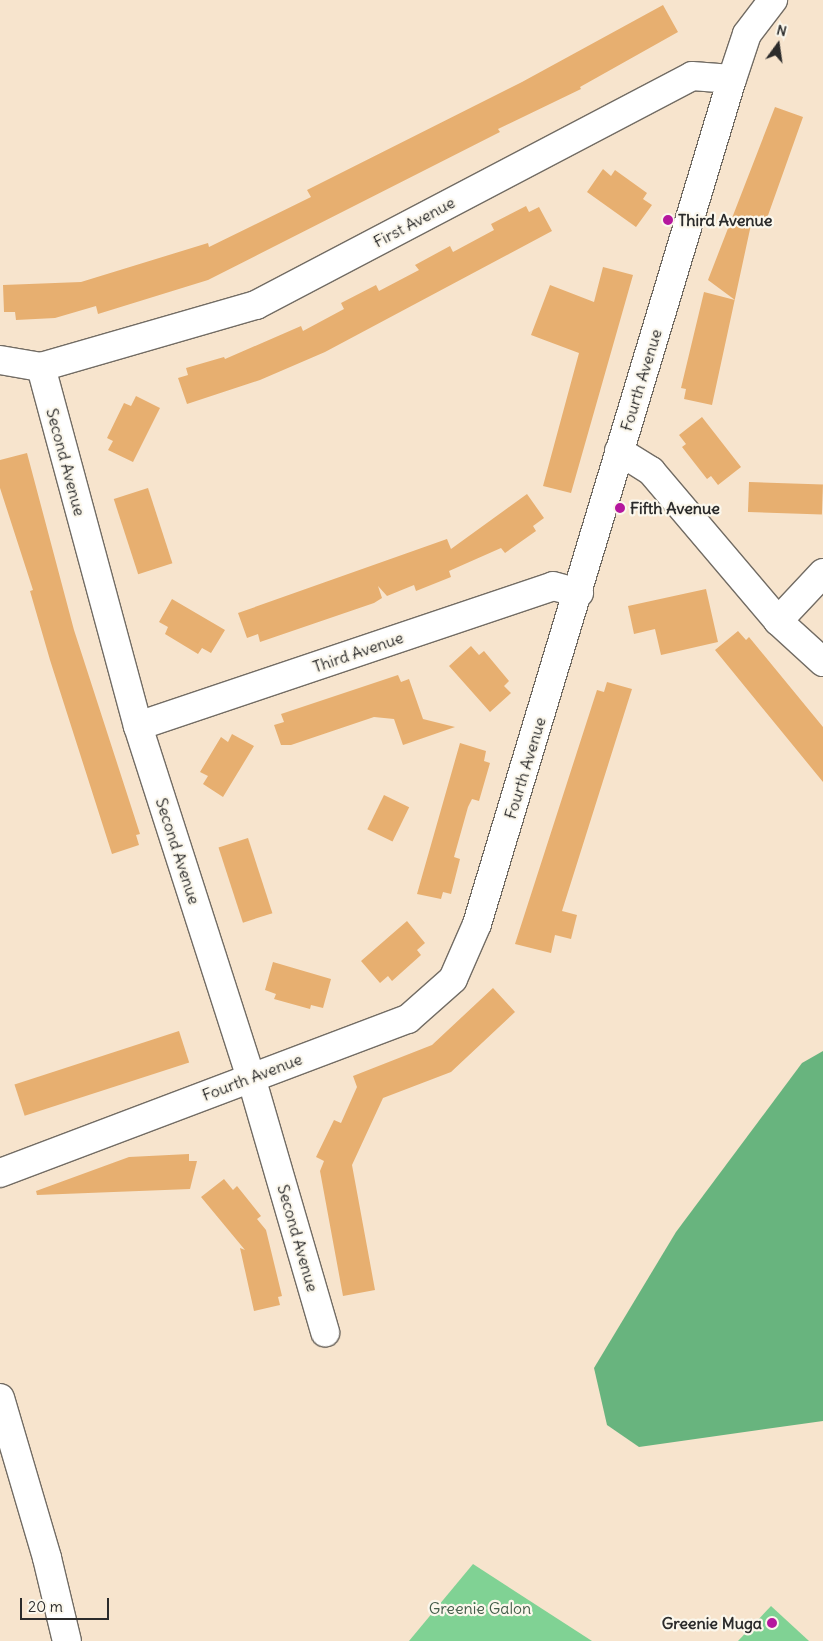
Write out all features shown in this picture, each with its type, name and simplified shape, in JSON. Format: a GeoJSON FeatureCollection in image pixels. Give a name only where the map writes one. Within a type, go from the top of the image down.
{"type":"FeatureCollection","features":[{"type":"Feature","properties":{"kind":"street"},"geometry":{"type":"LineString","coordinates":[[732,79],[747,34],[773,0]]}},
{"type":"Feature","properties":{"kind":"street","name":"First Avenue"},"geometry":{"type":"LineString","coordinates":[[0,360],[41,367],[256,305],[692,76],[732,79]]}},
{"type":"Feature","properties":{"kind":"street","name":"Fourth Avenue"},"geometry":{"type":"LineString","coordinates":[[0,1173],[408,1018],[453,980],[477,924],[579,594],[619,451],[732,79]]}},
{"type":"Feature","properties":{"kind":"street","name":"Second Avenue"},"geometry":{"type":"LineString","coordinates":[[41,367],[138,726],[251,1077],[325,1332]]}},
{"type":"Feature","properties":{"kind":"street"},"geometry":{"type":"LineString","coordinates":[[619,451],[651,471],[778,621],[823,662]]}},
{"type":"Feature","properties":{"kind":"street"},"geometry":{"type":"LineString","coordinates":[[778,621],[823,573]]}},
{"type":"Feature","properties":{"kind":"street","name":"Third Avenue"},"geometry":{"type":"LineString","coordinates":[[138,726],[553,586],[579,594]]}},
{"type":"Feature","properties":{"kind":"street"},"geometry":{"type":"LineString","coordinates":[[0,1398],[47,1558],[67,1641]]}},
{"type":"Feature","properties":{"kind":"green space"},"geometry":{"type":"Polygon","coordinates":[[[823,1051],[823,1421],[639,1447],[607,1425],[594,1368],[676,1232],[802,1063],[823,1051]]]}},
{"type":"Feature","properties":{"kind":"green space","name":"Greenie Galon"},"geometry":{"type":"Polygon","coordinates":[[[473,1564],[592,1641],[409,1641],[473,1564]]]}},
{"type":"Feature","properties":{"kind":"green space","name":"Greenie Muga"},"geometry":{"type":"Polygon","coordinates":[[[771,1606],[809,1641],[738,1641],[771,1606]]]}},
{"type":"Feature","properties":{"kind":"building"},"geometry":{"type":"Polygon","coordinates":[[[663,5],[678,32],[580,87],[581,89],[498,129],[500,132],[208,280],[98,314],[96,306],[55,318],[16,320],[15,312],[4,312],[3,285],[81,282],[208,243],[209,247],[311,197],[307,190],[522,82],[663,5]]]}},
{"type":"Feature","properties":{"kind":"building"},"geometry":{"type":"Polygon","coordinates":[[[775,107],[803,117],[766,221],[752,220],[735,300],[708,280],[775,107]]]}},
{"type":"Feature","properties":{"kind":"building"},"geometry":{"type":"Polygon","coordinates":[[[603,169],[611,176],[615,170],[647,193],[643,199],[652,205],[636,227],[587,192],[603,169]]]}},
{"type":"Feature","properties":{"kind":"building"},"geometry":{"type":"Polygon","coordinates":[[[526,206],[529,212],[539,207],[552,231],[325,352],[260,380],[187,404],[178,378],[188,375],[186,368],[224,357],[225,359],[301,326],[303,331],[344,309],[341,303],[376,285],[379,291],[419,270],[415,265],[450,246],[453,252],[494,230],[491,224],[526,206]]]}},
{"type":"Feature","properties":{"kind":"building"},"geometry":{"type":"Polygon","coordinates":[[[603,267],[633,275],[571,493],[543,486],[579,353],[531,335],[550,285],[594,302],[603,267]]]}},
{"type":"Feature","properties":{"kind":"building"},"geometry":{"type":"Polygon","coordinates":[[[704,292],[735,300],[712,405],[684,399],[686,389],[681,388],[704,292]]]}},
{"type":"Feature","properties":{"kind":"building"},"geometry":{"type":"Polygon","coordinates":[[[136,396],[160,408],[133,462],[108,450],[113,441],[107,438],[124,403],[131,406],[136,396]]]}},
{"type":"Feature","properties":{"kind":"building"},"geometry":{"type":"Polygon","coordinates":[[[702,417],[741,467],[718,485],[711,476],[707,479],[682,447],[686,444],[679,435],[702,417]]]}},
{"type":"Feature","properties":{"kind":"building"},"geometry":{"type":"Polygon","coordinates":[[[27,453],[74,630],[140,834],[136,835],[139,845],[112,854],[50,660],[30,591],[33,590],[0,488],[0,460],[27,453]]]}},
{"type":"Feature","properties":{"kind":"building"},"geometry":{"type":"Polygon","coordinates":[[[749,482],[823,485],[822,515],[748,512],[749,482]]]}},
{"type":"Feature","properties":{"kind":"building"},"geometry":{"type":"Polygon","coordinates":[[[148,488],[172,563],[138,574],[114,499],[148,488]]]}},
{"type":"Feature","properties":{"kind":"building"},"geometry":{"type":"Polygon","coordinates":[[[527,494],[544,518],[533,526],[536,531],[505,553],[501,548],[449,571],[451,577],[416,591],[414,585],[387,596],[378,586],[382,598],[374,603],[260,642],[258,634],[247,638],[238,613],[447,539],[451,549],[527,494]]]}},
{"type":"Feature","properties":{"kind":"building"},"geometry":{"type":"Polygon","coordinates":[[[706,589],[718,642],[661,655],[655,629],[634,634],[628,606],[706,589]]]}},
{"type":"Feature","properties":{"kind":"building"},"geometry":{"type":"Polygon","coordinates":[[[172,599],[225,630],[211,653],[202,648],[198,654],[165,634],[168,627],[159,622],[172,599]]]}},
{"type":"Feature","properties":{"kind":"building"},"geometry":{"type":"Polygon","coordinates":[[[738,631],[746,640],[749,637],[823,727],[823,782],[715,650],[738,631]]]}},
{"type":"Feature","properties":{"kind":"building"},"geometry":{"type":"Polygon","coordinates":[[[471,646],[479,655],[484,651],[509,681],[504,686],[511,693],[490,712],[449,666],[471,646]]]}},
{"type":"Feature","properties":{"kind":"building"},"geometry":{"type":"Polygon","coordinates":[[[398,675],[401,682],[409,679],[423,719],[455,727],[403,745],[394,719],[374,717],[291,745],[281,745],[274,725],[284,722],[281,714],[398,675]]]}},
{"type":"Feature","properties":{"kind":"building"},"geometry":{"type":"Polygon","coordinates":[[[607,682],[632,689],[562,911],[577,915],[571,939],[555,935],[551,953],[515,944],[597,690],[604,692],[607,682]]]}},
{"type":"Feature","properties":{"kind":"building"},"geometry":{"type":"Polygon","coordinates":[[[232,734],[254,746],[223,797],[203,784],[208,776],[200,772],[221,737],[228,742],[232,734]]]}},
{"type":"Feature","properties":{"kind":"building"},"geometry":{"type":"Polygon","coordinates":[[[460,743],[486,751],[484,761],[490,763],[479,801],[472,799],[468,807],[454,857],[460,859],[451,894],[443,892],[441,899],[417,894],[460,743]]]}},
{"type":"Feature","properties":{"kind":"building"},"geometry":{"type":"Polygon","coordinates":[[[384,795],[409,807],[393,841],[367,829],[384,795]]]}},
{"type":"Feature","properties":{"kind":"building"},"geometry":{"type":"Polygon","coordinates":[[[248,838],[272,913],[243,923],[219,848],[248,838]]]}},
{"type":"Feature","properties":{"kind":"building"},"geometry":{"type":"Polygon","coordinates":[[[407,921],[425,943],[417,950],[421,955],[392,981],[388,976],[380,983],[361,961],[407,921]]]}},
{"type":"Feature","properties":{"kind":"building"},"geometry":{"type":"Polygon","coordinates":[[[273,962],[331,979],[323,1008],[311,1005],[310,1009],[274,999],[276,994],[265,990],[273,962]]]}},
{"type":"Feature","properties":{"kind":"building"},"geometry":{"type":"Polygon","coordinates":[[[493,988],[515,1012],[451,1072],[383,1098],[352,1165],[375,1290],[343,1296],[320,1171],[324,1161],[316,1157],[334,1120],[341,1123],[357,1087],[353,1076],[432,1045],[493,988]]]}},
{"type":"Feature","properties":{"kind":"building"},"geometry":{"type":"Polygon","coordinates":[[[179,1031],[189,1062],[25,1116],[14,1084],[179,1031]]]}},
{"type":"Feature","properties":{"kind":"building"},"geometry":{"type":"Polygon","coordinates":[[[189,1154],[189,1161],[197,1161],[190,1189],[37,1195],[36,1191],[129,1157],[189,1154]]]}},
{"type":"Feature","properties":{"kind":"building"},"geometry":{"type":"Polygon","coordinates":[[[224,1179],[233,1190],[237,1186],[261,1216],[257,1219],[266,1230],[282,1296],[278,1297],[280,1305],[254,1311],[240,1248],[245,1250],[201,1197],[224,1179]]]}},
{"type":"Feature","properties":{"kind":"place","name":"Third Avenue"},"geometry":{"type":"Point","coordinates":[668,220]}},
{"type":"Feature","properties":{"kind":"place","name":"Fifth Avenue"},"geometry":{"type":"Point","coordinates":[620,508]}},
{"type":"Feature","properties":{"kind":"place","name":"Greenie Muga"},"geometry":{"type":"Point","coordinates":[772,1623]}}]}
